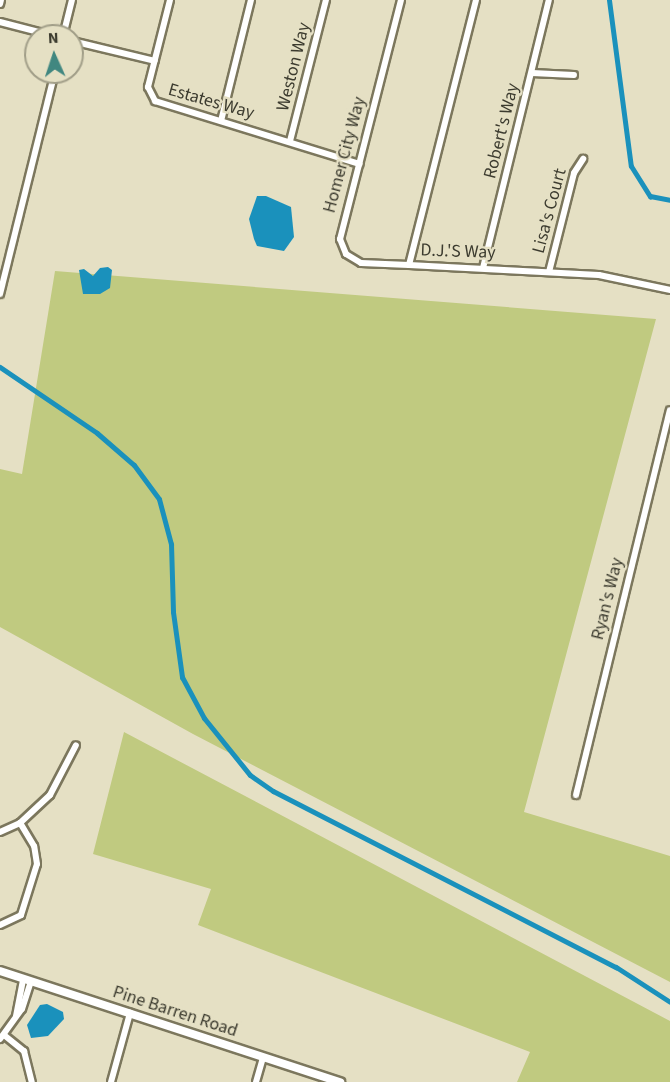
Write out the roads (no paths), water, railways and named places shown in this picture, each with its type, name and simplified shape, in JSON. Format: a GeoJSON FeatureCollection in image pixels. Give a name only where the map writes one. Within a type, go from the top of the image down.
{"type":"FeatureCollection","features":[{"type":"Feature","properties":{"kind":"main road","name":"Pine Barren Road"},"geometry":{"type":"LineString","coordinates":[[0,971],[340,1082]]}},
{"type":"Feature","properties":{"kind":"street"},"geometry":{"type":"LineString","coordinates":[[66,24],[72,0]]}},
{"type":"Feature","properties":{"kind":"street","name":"Estates Way"},"geometry":{"type":"LineString","coordinates":[[170,0],[148,87],[155,101],[360,164]]}},
{"type":"Feature","properties":{"kind":"street"},"geometry":{"type":"LineString","coordinates":[[221,121],[251,0]]}},
{"type":"Feature","properties":{"kind":"street","name":"Weston Way"},"geometry":{"type":"LineString","coordinates":[[290,141],[326,0]]}},
{"type":"Feature","properties":{"kind":"street","name":"Homer City Way"},"geometry":{"type":"LineString","coordinates":[[401,0],[342,230],[342,249],[361,263],[408,265]]}},
{"type":"Feature","properties":{"kind":"street","name":"D.J.'S Way"},"geometry":{"type":"LineString","coordinates":[[476,0],[408,265],[599,275],[670,290]]}},
{"type":"Feature","properties":{"kind":"street","name":"Robert's Way"},"geometry":{"type":"LineString","coordinates":[[483,268],[549,0]]}},
{"type":"Feature","properties":{"kind":"street"},"geometry":{"type":"LineString","coordinates":[[0,22],[24,28]]}},
{"type":"Feature","properties":{"kind":"street"},"geometry":{"type":"LineString","coordinates":[[84,44],[155,61]]}},
{"type":"Feature","properties":{"kind":"street"},"geometry":{"type":"LineString","coordinates":[[532,73],[574,75]]}},
{"type":"Feature","properties":{"kind":"street"},"geometry":{"type":"LineString","coordinates":[[0,294],[52,84]]}},
{"type":"Feature","properties":{"kind":"street","name":"Lisa's Court"},"geometry":{"type":"LineString","coordinates":[[549,272],[574,173],[583,159]]}},
{"type":"Feature","properties":{"kind":"street","name":"Ryan's Way"},"geometry":{"type":"LineString","coordinates":[[576,795],[670,410]]}},
{"type":"Feature","properties":{"kind":"street"},"geometry":{"type":"LineString","coordinates":[[0,832],[20,823],[50,795],[76,745]]}},
{"type":"Feature","properties":{"kind":"street"},"geometry":{"type":"LineString","coordinates":[[0,926],[21,915],[37,864],[34,846],[20,823]]}},
{"type":"Feature","properties":{"kind":"street"},"geometry":{"type":"LineString","coordinates":[[27,980],[22,1009],[2,1037],[24,1051],[32,1082]]}},
{"type":"Feature","properties":{"kind":"street"},"geometry":{"type":"LineString","coordinates":[[113,1081],[130,1013]]}},
{"type":"Feature","properties":{"kind":"street"},"geometry":{"type":"LineString","coordinates":[[256,1082],[263,1057]]}},
{"type":"Feature","properties":{"kind":"water"},"geometry":{"type":"Polygon","coordinates":[[[257,196],[266,196],[291,207],[294,237],[284,251],[257,246],[249,219],[257,196]]]}},
{"type":"Feature","properties":{"kind":"water"},"geometry":{"type":"Polygon","coordinates":[[[108,267],[112,270],[110,288],[100,294],[83,294],[79,270],[84,269],[93,276],[100,268],[108,267]]]}},
{"type":"Feature","properties":{"kind":"water"},"geometry":{"type":"Polygon","coordinates":[[[47,1004],[63,1012],[64,1019],[48,1036],[31,1038],[27,1025],[40,1005],[47,1004]]]}},
{"type":"Feature","properties":{"kind":"waterway"},"geometry":{"type":"LineString","coordinates":[[609,0],[631,166],[650,196],[670,200]]}},
{"type":"Feature","properties":{"kind":"waterway"},"geometry":{"type":"LineString","coordinates":[[0,367],[97,433],[134,465],[159,499],[171,544],[173,612],[182,677],[204,718],[250,775],[273,791],[616,967],[670,1002]]}}]}
